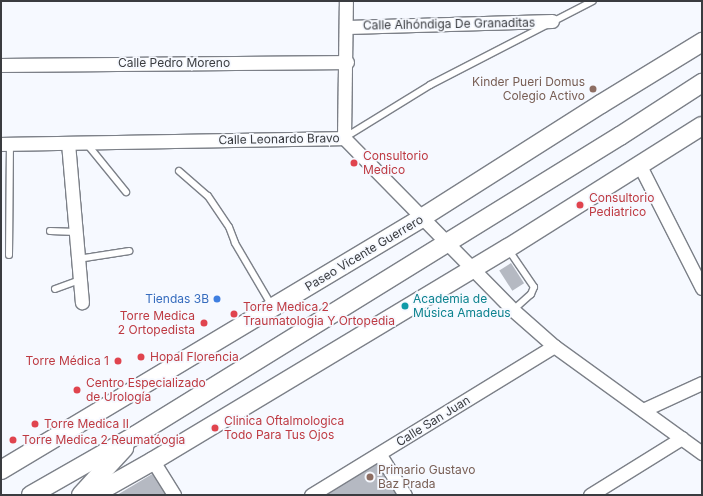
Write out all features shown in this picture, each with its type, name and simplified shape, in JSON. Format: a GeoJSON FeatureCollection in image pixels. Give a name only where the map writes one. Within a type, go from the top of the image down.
{"type":"FeatureCollection","features":[{"type":"Feature","properties":{"kind":"main road","name":"Paseo Vicente Guerrero"},"geometry":{"type":"LineString","coordinates":[[1,470],[424,217],[601,104],[702,42]]}},
{"type":"Feature","properties":{"kind":"main road"},"geometry":{"type":"LineString","coordinates":[[31,495],[136,435],[620,136],[702,83]]}},
{"type":"Feature","properties":{"kind":"main road"},"geometry":{"type":"LineString","coordinates":[[677,98],[702,95]]}},
{"type":"Feature","properties":{"kind":"main road"},"geometry":{"type":"LineString","coordinates":[[93,495],[153,461],[508,248],[702,126]]}},
{"type":"Feature","properties":{"kind":"main road"},"geometry":{"type":"LineString","coordinates":[[81,495],[136,435]]}},
{"type":"Feature","properties":{"kind":"street"},"geometry":{"type":"LineString","coordinates":[[346,1],[347,62],[344,138],[424,217],[513,310],[554,346],[702,453]]}},
{"type":"Feature","properties":{"kind":"street","name":"Calle Alhóndiga De Granaditas"},"geometry":{"type":"LineString","coordinates":[[347,27],[552,22]]}},
{"type":"Feature","properties":{"kind":"street","name":"Calle Pedro Moreno"},"geometry":{"type":"LineString","coordinates":[[1,64],[347,62]]}},
{"type":"Feature","properties":{"kind":"street","name":"Calle Leonardo Bravo"},"geometry":{"type":"LineString","coordinates":[[5,144],[344,138]]}},
{"type":"Feature","properties":{"kind":"street"},"geometry":{"type":"LineString","coordinates":[[68,143],[82,302]]}},
{"type":"Feature","properties":{"kind":"street"},"geometry":{"type":"LineString","coordinates":[[640,166],[702,288]]}},
{"type":"Feature","properties":{"kind":"street","name":"Calle San Juan"},"geometry":{"type":"LineString","coordinates":[[312,495],[554,346]]}},
{"type":"Feature","properties":{"kind":"street"},"geometry":{"type":"LineString","coordinates":[[643,410],[702,383]]}},
{"type":"Feature","properties":{"kind":"street"},"geometry":{"type":"LineString","coordinates":[[590,495],[682,438]]}},
{"type":"Feature","properties":{"kind":"street"},"geometry":{"type":"LineString","coordinates":[[380,454],[405,495]]}},
{"type":"Feature","properties":{"kind":"street"},"geometry":{"type":"LineString","coordinates":[[153,461],[174,495]]}},
{"type":"Feature","properties":{"kind":"lane","name":"Calle Leonardo Bravo"},"geometry":{"type":"LineString","coordinates":[[344,138],[430,84],[593,1]]}},
{"type":"Feature","properties":{"kind":"lane"},"geometry":{"type":"LineString","coordinates":[[86,142],[126,192]]}},
{"type":"Feature","properties":{"kind":"lane"},"geometry":{"type":"LineString","coordinates":[[5,144],[9,256]]}},
{"type":"Feature","properties":{"kind":"lane"},"geometry":{"type":"LineString","coordinates":[[179,171],[208,196],[229,227],[235,243],[273,308]]}},
{"type":"Feature","properties":{"kind":"lane"},"geometry":{"type":"LineString","coordinates":[[50,231],[76,232]]}},
{"type":"Feature","properties":{"kind":"lane"},"geometry":{"type":"LineString","coordinates":[[508,248],[534,287],[531,294],[513,310]]}},
{"type":"Feature","properties":{"kind":"lane"},"geometry":{"type":"LineString","coordinates":[[78,258],[129,251]]}},
{"type":"Feature","properties":{"kind":"lane"},"geometry":{"type":"LineString","coordinates":[[55,289],[80,280]]}},
{"type":"Feature","properties":{"kind":"building"},"geometry":{"type":"Polygon","coordinates":[[[511,263],[524,283],[512,291],[499,271],[511,263]]]}},
{"type":"Feature","properties":{"kind":"building","name":"Primario Gustavo Baz Prada"},"geometry":{"type":"Polygon","coordinates":[[[380,460],[400,495],[322,495],[380,460]]]}},
{"type":"Feature","properties":{"kind":"building"},"geometry":{"type":"Polygon","coordinates":[[[154,473],[167,495],[117,495],[154,473]]]}},
{"type":"Feature","properties":{"kind":"place","name":"Kinder Pueri Domus Colegio Activo"},"geometry":{"type":"Point","coordinates":[593,89]}},
{"type":"Feature","properties":{"kind":"place","name":"Consultorio Medico"},"geometry":{"type":"Point","coordinates":[354,163]}},
{"type":"Feature","properties":{"kind":"place","name":"Consultorio Pediatrico"},"geometry":{"type":"Point","coordinates":[580,205]}},
{"type":"Feature","properties":{"kind":"place","name":"Tiendas 3B"},"geometry":{"type":"Point","coordinates":[217,299]}},
{"type":"Feature","properties":{"kind":"place","name":"Academia de Música Amadeus"},"geometry":{"type":"Point","coordinates":[405,306]}},
{"type":"Feature","properties":{"kind":"place","name":"Torre Medica 2 Traumatologia Y Ortopedia"},"geometry":{"type":"Point","coordinates":[234,314]}},
{"type":"Feature","properties":{"kind":"place","name":"Torre Medica 2 Ortopedista"},"geometry":{"type":"Point","coordinates":[204,323]}},
{"type":"Feature","properties":{"kind":"place","name":"Hopal Florencia"},"geometry":{"type":"Point","coordinates":[141,357]}},
{"type":"Feature","properties":{"kind":"place","name":"Torre Médica 1"},"geometry":{"type":"Point","coordinates":[118,361]}},
{"type":"Feature","properties":{"kind":"place","name":"Centro Especializado de Urología"},"geometry":{"type":"Point","coordinates":[77,390]}},
{"type":"Feature","properties":{"kind":"place","name":"Torre Medica II"},"geometry":{"type":"Point","coordinates":[35,424]}},
{"type":"Feature","properties":{"kind":"place","name":"Clinica Oftalmologica Todo Para Tus Ojos"},"geometry":{"type":"Point","coordinates":[215,428]}},
{"type":"Feature","properties":{"kind":"place","name":"Torre Medica 2 Reumatóogia"},"geometry":{"type":"Point","coordinates":[13,440]}},
{"type":"Feature","properties":{"kind":"place","name":"Primario Gustavo Baz Prada"},"geometry":{"type":"Point","coordinates":[370,477]}}]}
